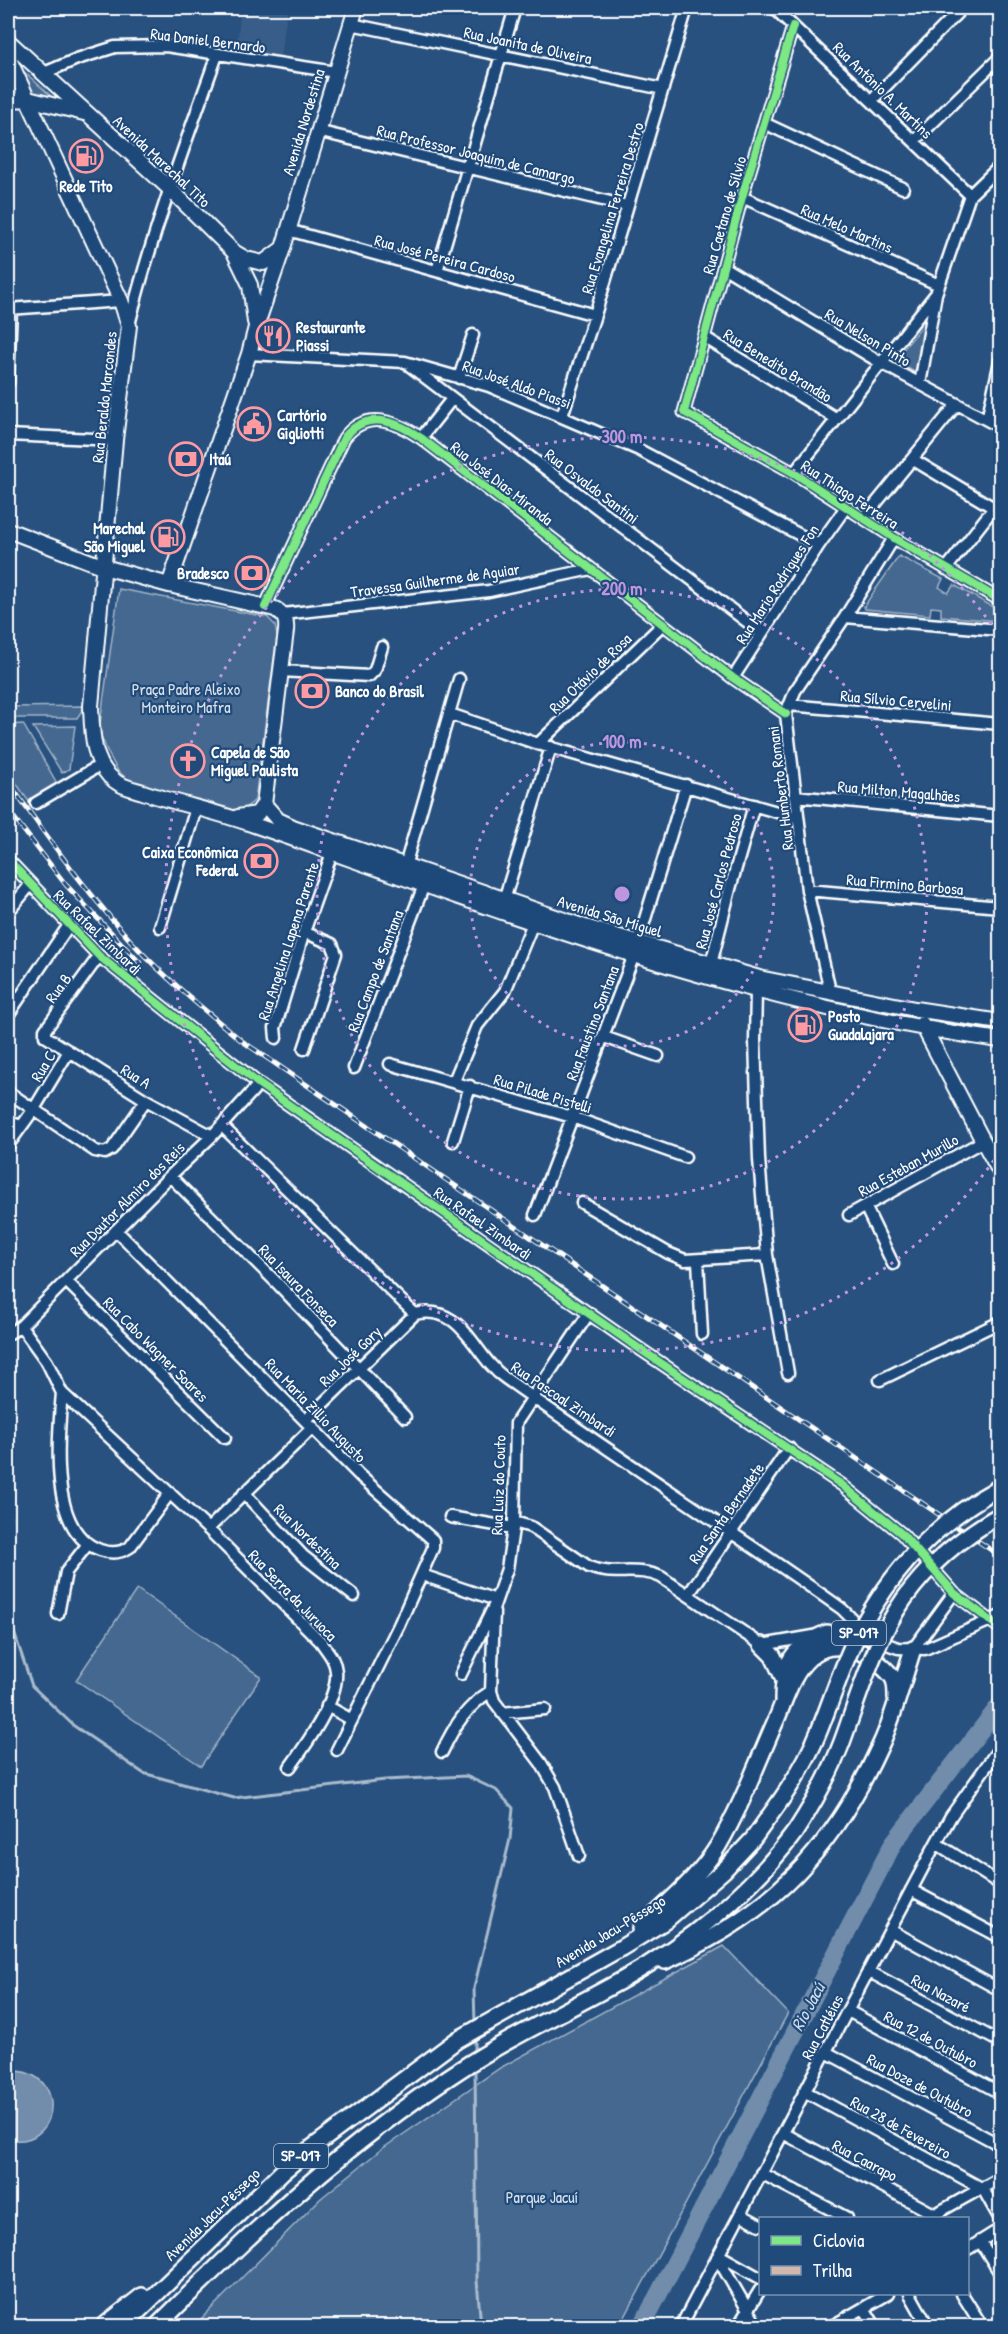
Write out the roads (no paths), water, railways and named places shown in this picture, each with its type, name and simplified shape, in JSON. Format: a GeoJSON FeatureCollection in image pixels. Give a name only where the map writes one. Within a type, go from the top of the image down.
{"type":"FeatureCollection","features":[{"type":"Feature","properties":{"kind":"highway","name":"Avenida Jacu-Pêssego"},"geometry":{"type":"LineString","coordinates":[[159,2289],[282,2172],[349,2119],[457,2040],[621,1948],[665,1921],[692,1899],[739,1854],[789,1789],[819,1733],[840,1675],[864,1622],[885,1588],[903,1564],[930,1537],[955,1516],[1000,1487]]}},
{"type":"Feature","properties":{"kind":"highway","name":"SP-017"},"geometry":{"type":"LineString","coordinates":[[178,2306],[301,2191],[370,2134],[456,2072],[498,2046],[626,1978],[684,1939],[728,1904],[772,1860],[795,1832],[826,1778],[866,1673],[903,1600],[943,1556],[965,1537],[1000,1515]]}},
{"type":"Feature","properties":{"kind":"highway"},"geometry":{"type":"LineString","coordinates":[[783,1703],[783,1677],[789,1661],[798,1649],[811,1639],[827,1633]]}},
{"type":"Feature","properties":{"kind":"highway"},"geometry":{"type":"LineString","coordinates":[[762,1645],[773,1656],[783,1677]]}},
{"type":"Feature","properties":{"kind":"highway"},"geometry":{"type":"LineString","coordinates":[[621,1948],[699,1871],[718,1846],[740,1805],[783,1703],[801,1667],[810,1656],[827,1648],[843,1646],[860,1650],[894,1679],[897,1698]]}},
{"type":"Feature","properties":{"kind":"highway"},"geometry":{"type":"LineString","coordinates":[[626,1978],[708,1941],[740,1921],[777,1892],[806,1864],[831,1834],[861,1785],[882,1742],[914,1649]]}},
{"type":"Feature","properties":{"kind":"highway"},"geometry":{"type":"LineString","coordinates":[[104,2326],[139,2297],[159,2289]]}},
{"type":"Feature","properties":{"kind":"highway"},"geometry":{"type":"LineString","coordinates":[[123,2326],[159,2289]]}},
{"type":"Feature","properties":{"kind":"highway"},"geometry":{"type":"LineString","coordinates":[[157,2326],[178,2306]]}},
{"type":"Feature","properties":{"kind":"highway"},"geometry":{"type":"LineString","coordinates":[[169,2326],[178,2306]]}},
{"type":"Feature","properties":{"kind":"main road","name":"Avenida Nordestina"},"geometry":{"type":"LineString","coordinates":[[283,248],[356,8]]}},
{"type":"Feature","properties":{"kind":"main road","name":"Avenida Marechal Tito"},"geometry":{"type":"LineString","coordinates":[[8,41],[170,189],[234,252],[250,285],[256,327]]}},
{"type":"Feature","properties":{"kind":"main road","name":"Rua Beraldo Marcondes"},"geometry":{"type":"LineString","coordinates":[[8,57],[121,301],[129,326],[115,440],[92,706],[92,735],[102,764]]}},
{"type":"Feature","properties":{"kind":"main road"},"geometry":{"type":"LineString","coordinates":[[8,100],[28,99],[86,114]]}},
{"type":"Feature","properties":{"kind":"main road","name":"Avenida Marechal Tito"},"geometry":{"type":"LineString","coordinates":[[169,585],[283,248]]}},
{"type":"Feature","properties":{"kind":"main road"},"geometry":{"type":"LineString","coordinates":[[234,252],[246,259],[263,263],[283,248]]}},
{"type":"Feature","properties":{"kind":"main road"},"geometry":{"type":"LineString","coordinates":[[8,530],[104,567],[264,607],[283,614],[287,621],[264,804]]}},
{"type":"Feature","properties":{"kind":"main road","name":"Avenida São Miguel"},"geometry":{"type":"LineString","coordinates":[[102,764],[112,779],[119,784],[230,817],[533,923],[925,1029],[1000,1040]]}},
{"type":"Feature","properties":{"kind":"main road","name":"Avenida São Miguel"},"geometry":{"type":"LineString","coordinates":[[230,817],[256,814],[264,804],[284,823],[636,949],[711,964],[758,985],[830,991],[915,1009],[1000,1022]]}},
{"type":"Feature","properties":{"kind":"main road"},"geometry":{"type":"LineString","coordinates":[[915,1009],[1000,1172]]}},
{"type":"Feature","properties":{"kind":"street"},"geometry":{"type":"LineString","coordinates":[[436,272],[515,8]]}},
{"type":"Feature","properties":{"kind":"street","name":"Rua Evangelina Ferreira Destro"},"geometry":{"type":"LineString","coordinates":[[562,416],[595,315],[687,8]]}},
{"type":"Feature","properties":{"kind":"street","name":"Rua Antônio A. Martins"},"geometry":{"type":"LineString","coordinates":[[774,8],[970,195]]}},
{"type":"Feature","properties":{"kind":"street"},"geometry":{"type":"LineString","coordinates":[[872,100],[962,8]]}},
{"type":"Feature","properties":{"kind":"street","name":"Rua Joanita de Oliveira"},"geometry":{"type":"LineString","coordinates":[[351,24],[663,89]]}},
{"type":"Feature","properties":{"kind":"street","name":"Rua Caetano de Sílvio"},"geometry":{"type":"LineString","coordinates":[[684,412],[742,197],[793,26]]}},
{"type":"Feature","properties":{"kind":"street","name":"Rua Daniel Bernardo"},"geometry":{"type":"LineString","coordinates":[[44,73],[77,58],[115,47],[166,46],[336,72]]}},
{"type":"Feature","properties":{"kind":"street"},"geometry":{"type":"LineString","coordinates":[[129,326],[139,284],[217,55]]}},
{"type":"Feature","properties":{"kind":"street"},"geometry":{"type":"LineString","coordinates":[[914,141],[1000,57]]}},
{"type":"Feature","properties":{"kind":"street"},"geometry":{"type":"LineString","coordinates":[[764,123],[903,188]]}},
{"type":"Feature","properties":{"kind":"street","name":"Rua Professor Joaquim de Camargo"},"geometry":{"type":"LineString","coordinates":[[317,131],[627,206]]}},
{"type":"Feature","properties":{"kind":"street"},"geometry":{"type":"LineString","coordinates":[[920,384],[938,290],[970,195],[999,171]]}},
{"type":"Feature","properties":{"kind":"street","name":"Rua Melo Martins"},"geometry":{"type":"LineString","coordinates":[[742,197],[938,290]]}},
{"type":"Feature","properties":{"kind":"street","name":"Rua José Pereira Cardoso"},"geometry":{"type":"LineString","coordinates":[[288,230],[595,315]]}},
{"type":"Feature","properties":{"kind":"street","name":"Rua Nelson Pinto"},"geometry":{"type":"LineString","coordinates":[[723,267],[881,363],[1000,427]]}},
{"type":"Feature","properties":{"kind":"street"},"geometry":{"type":"LineString","coordinates":[[794,473],[938,290]]}},
{"type":"Feature","properties":{"kind":"street"},"geometry":{"type":"LineString","coordinates":[[8,383],[9,307],[121,301]]}},
{"type":"Feature","properties":{"kind":"street"},"geometry":{"type":"LineString","coordinates":[[459,378],[473,335]]}},
{"type":"Feature","properties":{"kind":"street","name":"Rua Benedito Brandão"},"geometry":{"type":"LineString","coordinates":[[704,337],[837,419]]}},
{"type":"Feature","properties":{"kind":"street","name":"Rua José Aldo Piassi"},"geometry":{"type":"LineString","coordinates":[[249,354],[405,362],[489,386],[639,450],[819,545]]}},
{"type":"Feature","properties":{"kind":"street"},"geometry":{"type":"LineString","coordinates":[[987,420],[1000,361]]}},
{"type":"Feature","properties":{"kind":"street","name":"Rua Osvaldo Santini"},"geometry":{"type":"LineString","coordinates":[[405,362],[762,633]]}},
{"type":"Feature","properties":{"kind":"street"},"geometry":{"type":"LineString","coordinates":[[421,438],[452,399]]}},
{"type":"Feature","properties":{"kind":"street"},"geometry":{"type":"LineString","coordinates":[[864,518],[957,404]]}},
{"type":"Feature","properties":{"kind":"street","name":"Rua Thiago Ferreira"},"geometry":{"type":"LineString","coordinates":[[684,412],[687,416],[794,473],[894,538],[1000,600]]}},
{"type":"Feature","properties":{"kind":"street","name":"Rua José Dias Miranda"},"geometry":{"type":"LineString","coordinates":[[264,607],[344,438],[351,429],[366,420],[380,420],[421,438],[734,678],[787,709]]}},
{"type":"Feature","properties":{"kind":"street"},"geometry":{"type":"LineString","coordinates":[[8,435],[115,440]]}},
{"type":"Feature","properties":{"kind":"street"},"geometry":{"type":"LineString","coordinates":[[912,459],[997,504],[946,569]]}},
{"type":"Feature","properties":{"kind":"street","name":"Rua Mario Rodrigues Fon"},"geometry":{"type":"LineString","coordinates":[[734,678],[846,507]]}},
{"type":"Feature","properties":{"kind":"street","name":"Rua Humberto Romani"},"geometry":{"type":"LineString","coordinates":[[830,991],[807,890],[787,709],[795,691],[894,538]]}},
{"type":"Feature","properties":{"kind":"street","name":"Travessa Guilherme de Aguiar"},"geometry":{"type":"LineString","coordinates":[[283,614],[489,591],[591,569]]}},
{"type":"Feature","properties":{"kind":"street"},"geometry":{"type":"LineString","coordinates":[[845,617],[1000,630]]}},
{"type":"Feature","properties":{"kind":"street","name":"Rua Otávio de Rosa"},"geometry":{"type":"LineString","coordinates":[[538,744],[663,624]]}},
{"type":"Feature","properties":{"kind":"street"},"geometry":{"type":"LineString","coordinates":[[281,671],[369,676],[375,670],[382,647]]}},
{"type":"Feature","properties":{"kind":"street"},"geometry":{"type":"LineString","coordinates":[[405,866],[459,679]]}},
{"type":"Feature","properties":{"kind":"street","name":"Rua Sílvio Cervelini"},"geometry":{"type":"LineString","coordinates":[[787,709],[1000,724]]}},
{"type":"Feature","properties":{"kind":"street"},"geometry":{"type":"LineString","coordinates":[[450,714],[538,744],[798,818]]}},
{"type":"Feature","properties":{"kind":"street"},"geometry":{"type":"LineString","coordinates":[[504,900],[550,747]]}},
{"type":"Feature","properties":{"kind":"street"},"geometry":{"type":"LineString","coordinates":[[36,803],[102,764]]}},
{"type":"Feature","properties":{"kind":"street","name":"Rua Faustino Santana"},"geometry":{"type":"LineString","coordinates":[[535,1215],[636,949],[686,785]]}},
{"type":"Feature","properties":{"kind":"street","name":"Rua Milton Magalhães"},"geometry":{"type":"LineString","coordinates":[[795,796],[1000,816]]}},
{"type":"Feature","properties":{"kind":"street","name":"Rua José Carlos Pedroso"},"geometry":{"type":"LineString","coordinates":[[711,964],[754,805]]}},
{"type":"Feature","properties":{"kind":"street"},"geometry":{"type":"LineString","coordinates":[[160,927],[196,808]]}},
{"type":"Feature","properties":{"kind":"street","name":"Rua Angelina Lapena Parente"},"geometry":{"type":"LineString","coordinates":[[276,1038],[275,1029],[304,932],[332,853]]}},
{"type":"Feature","properties":{"kind":"street","name":"Rua Rafael Zimbardi"},"geometry":{"type":"LineString","coordinates":[[8,860],[99,956],[260,1084],[589,1313],[842,1485],[902,1534],[954,1593],[1000,1628]]}},
{"type":"Feature","properties":{"kind":"street"},"geometry":{"type":"LineString","coordinates":[[8,912],[31,884]]}},
{"type":"Feature","properties":{"kind":"street","name":"Rua Campo de Santana"},"geometry":{"type":"LineString","coordinates":[[354,1068],[424,885]]}},
{"type":"Feature","properties":{"kind":"street","name":"Rua Firmino Barbosa"},"geometry":{"type":"LineString","coordinates":[[807,890],[1000,907]]}},
{"type":"Feature","properties":{"kind":"street"},"geometry":{"type":"LineString","coordinates":[[454,1081],[477,1026],[505,991],[533,923]]}},
{"type":"Feature","properties":{"kind":"street"},"geometry":{"type":"LineString","coordinates":[[8,1015],[69,926]]}},
{"type":"Feature","properties":{"kind":"street"},"geometry":{"type":"LineString","coordinates":[[304,932],[332,944],[336,954],[304,1049]]}},
{"type":"Feature","properties":{"kind":"street","name":"Rua B"},"geometry":{"type":"LineString","coordinates":[[47,1038],[45,1030],[99,956]]}},
{"type":"Feature","properties":{"kind":"street"},"geometry":{"type":"LineString","coordinates":[[758,985],[756,1101],[767,1255],[788,1373]]}},
{"type":"Feature","properties":{"kind":"street"},"geometry":{"type":"LineString","coordinates":[[604,1037],[658,1056]]}},
{"type":"Feature","properties":{"kind":"street","name":"Rua A"},"geometry":{"type":"LineString","coordinates":[[47,1038],[146,1100],[212,1137]]}},
{"type":"Feature","properties":{"kind":"street","name":"Rua C"},"geometry":{"type":"LineString","coordinates":[[8,1145],[34,1109],[69,1051]]}},
{"type":"Feature","properties":{"kind":"street","name":"Rua Pilade Pistelli"},"geometry":{"type":"LineString","coordinates":[[390,1064],[572,1117],[685,1158]]}},
{"type":"Feature","properties":{"kind":"street","name":"Rua Doutor Almiro dos Reis"},"geometry":{"type":"LineString","coordinates":[[14,1331],[212,1137],[260,1084]]}},
{"type":"Feature","properties":{"kind":"street"},"geometry":{"type":"LineString","coordinates":[[453,1141],[470,1086]]}},
{"type":"Feature","properties":{"kind":"street"},"geometry":{"type":"LineString","coordinates":[[8,1092],[96,1151],[105,1153],[112,1149],[146,1100]]}},
{"type":"Feature","properties":{"kind":"street"},"geometry":{"type":"LineString","coordinates":[[8,1122],[22,1126]]}},
{"type":"Feature","properties":{"kind":"street"},"geometry":{"type":"LineString","coordinates":[[222,1125],[415,1314]]}},
{"type":"Feature","properties":{"kind":"street","name":"Rua Esteban Murillo"},"geometry":{"type":"LineString","coordinates":[[849,1215],[982,1141]]}},
{"type":"Feature","properties":{"kind":"street","name":"Rua Isaura Fonseca"},"geometry":{"type":"LineString","coordinates":[[170,1176],[279,1285],[405,1417]]}},
{"type":"Feature","properties":{"kind":"street"},"geometry":{"type":"LineString","coordinates":[[582,1203],[668,1253],[685,1260],[767,1255]]}},
{"type":"Feature","properties":{"kind":"street"},"geometry":{"type":"LineString","coordinates":[[865,1206],[892,1264]]}},
{"type":"Feature","properties":{"kind":"street","name":"Rua Maria Zillio Augusto"},"geometry":{"type":"LineString","coordinates":[[116,1230],[310,1423],[360,1476],[433,1540],[434,1548],[422,1575],[337,1750]]}},
{"type":"Feature","properties":{"kind":"street"},"geometry":{"type":"LineString","coordinates":[[698,1260],[702,1334]]}},
{"type":"Feature","properties":{"kind":"street","name":"Rua Cabo Wagner Soares"},"geometry":{"type":"LineString","coordinates":[[66,1281],[225,1438]]}},
{"type":"Feature","properties":{"kind":"street","name":"Rua Pascoal Zimbardi"},"geometry":{"type":"LineString","coordinates":[[415,1314],[428,1311],[438,1312],[451,1319],[501,1376],[842,1609],[851,1618],[858,1633]]}},
{"type":"Feature","properties":{"kind":"street","name":"Rua Luiz do Couto"},"geometry":{"type":"LineString","coordinates":[[495,1603],[507,1569],[513,1525],[516,1423],[589,1313]]}},
{"type":"Feature","properties":{"kind":"street","name":"Rua José Gory"},"geometry":{"type":"LineString","coordinates":[[208,1529],[310,1423],[358,1369],[415,1314]]}},
{"type":"Feature","properties":{"kind":"street"},"geometry":{"type":"LineString","coordinates":[[880,1380],[1000,1323]]}},
{"type":"Feature","properties":{"kind":"street"},"geometry":{"type":"LineString","coordinates":[[14,1331],[43,1355],[62,1394],[57,1453],[63,1498],[73,1526],[88,1544],[106,1552],[122,1552],[130,1547],[170,1493]]}},
{"type":"Feature","properties":{"kind":"street","name":"Rua Serra da Juruoca"},"geometry":{"type":"LineString","coordinates":[[62,1394],[208,1529],[321,1642],[333,1659],[336,1682],[327,1706],[290,1767]]}},
{"type":"Feature","properties":{"kind":"street","name":"Rua Santa Bernadete"},"geometry":{"type":"LineString","coordinates":[[688,1595],[789,1448]]}},
{"type":"Feature","properties":{"kind":"street","name":"Rua Nordestina"},"geometry":{"type":"LineString","coordinates":[[244,1493],[303,1556],[354,1596]]}},
{"type":"Feature","properties":{"kind":"street"},"geometry":{"type":"LineString","coordinates":[[450,1517],[531,1527],[590,1568],[598,1571],[654,1573],[762,1645],[842,1630],[858,1633],[898,1648],[925,1648],[1000,1616]]}},
{"type":"Feature","properties":{"kind":"street"},"geometry":{"type":"LineString","coordinates":[[58,1614],[66,1572],[88,1544]]}},
{"type":"Feature","properties":{"kind":"street"},"geometry":{"type":"LineString","coordinates":[[422,1575],[495,1603]]}},
{"type":"Feature","properties":{"kind":"street"},"geometry":{"type":"LineString","coordinates":[[914,1649],[954,1593]]}},
{"type":"Feature","properties":{"kind":"street"},"geometry":{"type":"LineString","coordinates":[[461,1674],[495,1603]]}},
{"type":"Feature","properties":{"kind":"street"},"geometry":{"type":"LineString","coordinates":[[495,1603],[492,1691],[502,1713],[526,1743],[555,1787],[579,1856]]}},
{"type":"Feature","properties":{"kind":"street"},"geometry":{"type":"LineString","coordinates":[[442,1752],[463,1714],[479,1698],[492,1691]]}},
{"type":"Feature","properties":{"kind":"street"},"geometry":{"type":"LineString","coordinates":[[327,1706],[352,1720]]}},
{"type":"Feature","properties":{"kind":"street"},"geometry":{"type":"LineString","coordinates":[[502,1713],[545,1709]]}},
{"type":"Feature","properties":{"kind":"street","name":"Rua Catléias"},"geometry":{"type":"LineString","coordinates":[[681,2326],[936,1842],[951,1816],[1000,1747]]}},
{"type":"Feature","properties":{"kind":"street"},"geometry":{"type":"LineString","coordinates":[[936,1842],[1000,1884]]}},
{"type":"Feature","properties":{"kind":"street"},"geometry":{"type":"LineString","coordinates":[[910,1890],[1000,1937]]}},
{"type":"Feature","properties":{"kind":"street"},"geometry":{"type":"LineString","coordinates":[[890,1930],[1000,1990]]}},
{"type":"Feature","properties":{"kind":"street","name":"Rua Nazaré"},"geometry":{"type":"LineString","coordinates":[[868,1971],[1000,2042]]}},
{"type":"Feature","properties":{"kind":"street","name":"Rua 12 de Outubro"},"geometry":{"type":"LineString","coordinates":[[848,2011],[1000,2093]]}},
{"type":"Feature","properties":{"kind":"street","name":"Rua Doze de Outubro"},"geometry":{"type":"LineString","coordinates":[[826,2052],[1000,2145]]}},
{"type":"Feature","properties":{"kind":"street","name":"Rua 28 de Fevereiro"},"geometry":{"type":"LineString","coordinates":[[804,2091],[983,2189]]}},
{"type":"Feature","properties":{"kind":"street","name":"Rua Caarapo"},"geometry":{"type":"LineString","coordinates":[[783,2133],[930,2216]]}},
{"type":"Feature","properties":{"kind":"street"},"geometry":{"type":"LineString","coordinates":[[761,2173],[845,2217]]}},
{"type":"Feature","properties":{"kind":"street"},"geometry":{"type":"LineString","coordinates":[[930,2216],[1000,2178]]}},
{"type":"Feature","properties":{"kind":"street"},"geometry":{"type":"LineString","coordinates":[[983,2189],[1000,2219]]}},
{"type":"Feature","properties":{"kind":"street"},"geometry":{"type":"LineString","coordinates":[[740,2214],[759,2224]]}},
{"type":"Feature","properties":{"kind":"street"},"geometry":{"type":"LineString","coordinates":[[969,2248],[1000,2229]]}},
{"type":"Feature","properties":{"kind":"street"},"geometry":{"type":"LineString","coordinates":[[980,2241],[1000,2273]]}},
{"type":"Feature","properties":{"kind":"street"},"geometry":{"type":"LineString","coordinates":[[718,2256],[759,2276]]}},
{"type":"Feature","properties":{"kind":"street"},"geometry":{"type":"LineString","coordinates":[[718,2256],[757,2326]]}},
{"type":"Feature","properties":{"kind":"street"},"geometry":{"type":"LineString","coordinates":[[738,2326],[759,2292]]}},
{"type":"Feature","properties":{"kind":"street"},"geometry":{"type":"LineString","coordinates":[[832,2326],[886,2295]]}},
{"type":"Feature","properties":{"kind":"street"},"geometry":{"type":"LineString","coordinates":[[911,2295],[928,2326]]}},
{"type":"Feature","properties":{"kind":"street"},"geometry":{"type":"LineString","coordinates":[[963,2295],[982,2326]]}},
{"type":"Feature","properties":{"kind":"street"},"geometry":{"type":"LineString","coordinates":[[864,2308],[875,2326]]}},
{"type":"Feature","properties":{"kind":"waterway"},"geometry":{"type":"LineString","coordinates":[[8,1473],[11,1482],[11,1623],[32,1686],[74,1726],[143,1773],[234,1798],[385,1780],[466,1776],[496,1790],[513,1808],[510,1839],[474,1988],[475,2024]]}},
{"type":"Feature","properties":{"kind":"waterway","name":"Rio Jacú"},"geometry":{"type":"LineString","coordinates":[[642,2326],[894,1842],[1000,1705]]}},
{"type":"Feature","properties":{"kind":"waterway"},"geometry":{"type":"LineString","coordinates":[[475,2036],[475,2054]]}},
{"type":"Feature","properties":{"kind":"waterway"},"geometry":{"type":"LineString","coordinates":[[475,2066],[477,2281],[481,2326]]}},
{"type":"Feature","properties":{"kind":"railway"},"geometry":{"type":"LineString","coordinates":[[8,782],[74,872],[126,936],[169,979],[242,1041],[1000,1556]]}},
{"type":"Feature","properties":{"kind":"railway"},"geometry":{"type":"LineString","coordinates":[[8,810],[66,885],[140,963]]}},
{"type":"Feature","properties":{"kind":"place","name":"Rede Tito"},"geometry":{"type":"Point","coordinates":[86,156]}},
{"type":"Feature","properties":{"kind":"place","name":"Restaurante Piassi"},"geometry":{"type":"Point","coordinates":[273,336]}},
{"type":"Feature","properties":{"kind":"place","name":"Cartório Gigliotti"},"geometry":{"type":"Point","coordinates":[254,424]}},
{"type":"Feature","properties":{"kind":"place","name":"Itaú"},"geometry":{"type":"Point","coordinates":[186,459]}},
{"type":"Feature","properties":{"kind":"place","name":"Marechal São Miguel"},"geometry":{"type":"Point","coordinates":[168,537]}},
{"type":"Feature","properties":{"kind":"place","name":"Bradesco"},"geometry":{"type":"Point","coordinates":[252,573]}},
{"type":"Feature","properties":{"kind":"place","name":"Banco do Brasil"},"geometry":{"type":"Point","coordinates":[312,691]}},
{"type":"Feature","properties":{"kind":"place","name":"Capela de São Miguel Paulista"},"geometry":{"type":"Point","coordinates":[188,761]}},
{"type":"Feature","properties":{"kind":"place","name":"Caixa Econômica Federal"},"geometry":{"type":"Point","coordinates":[261,861]}},
{"type":"Feature","properties":{"kind":"place","name":"Posto Guadalajara"},"geometry":{"type":"Point","coordinates":[805,1025]}},
{"type":"Feature","properties":{"kind":"park label","name":"Praça Padre Aleixo Monteiro Mafra"},"geometry":{"type":"Point","coordinates":[186,698]}},
{"type":"Feature","properties":{"kind":"park label","name":"Parque Jacuí"},"geometry":{"type":"Point","coordinates":[542,2197]}}]}
